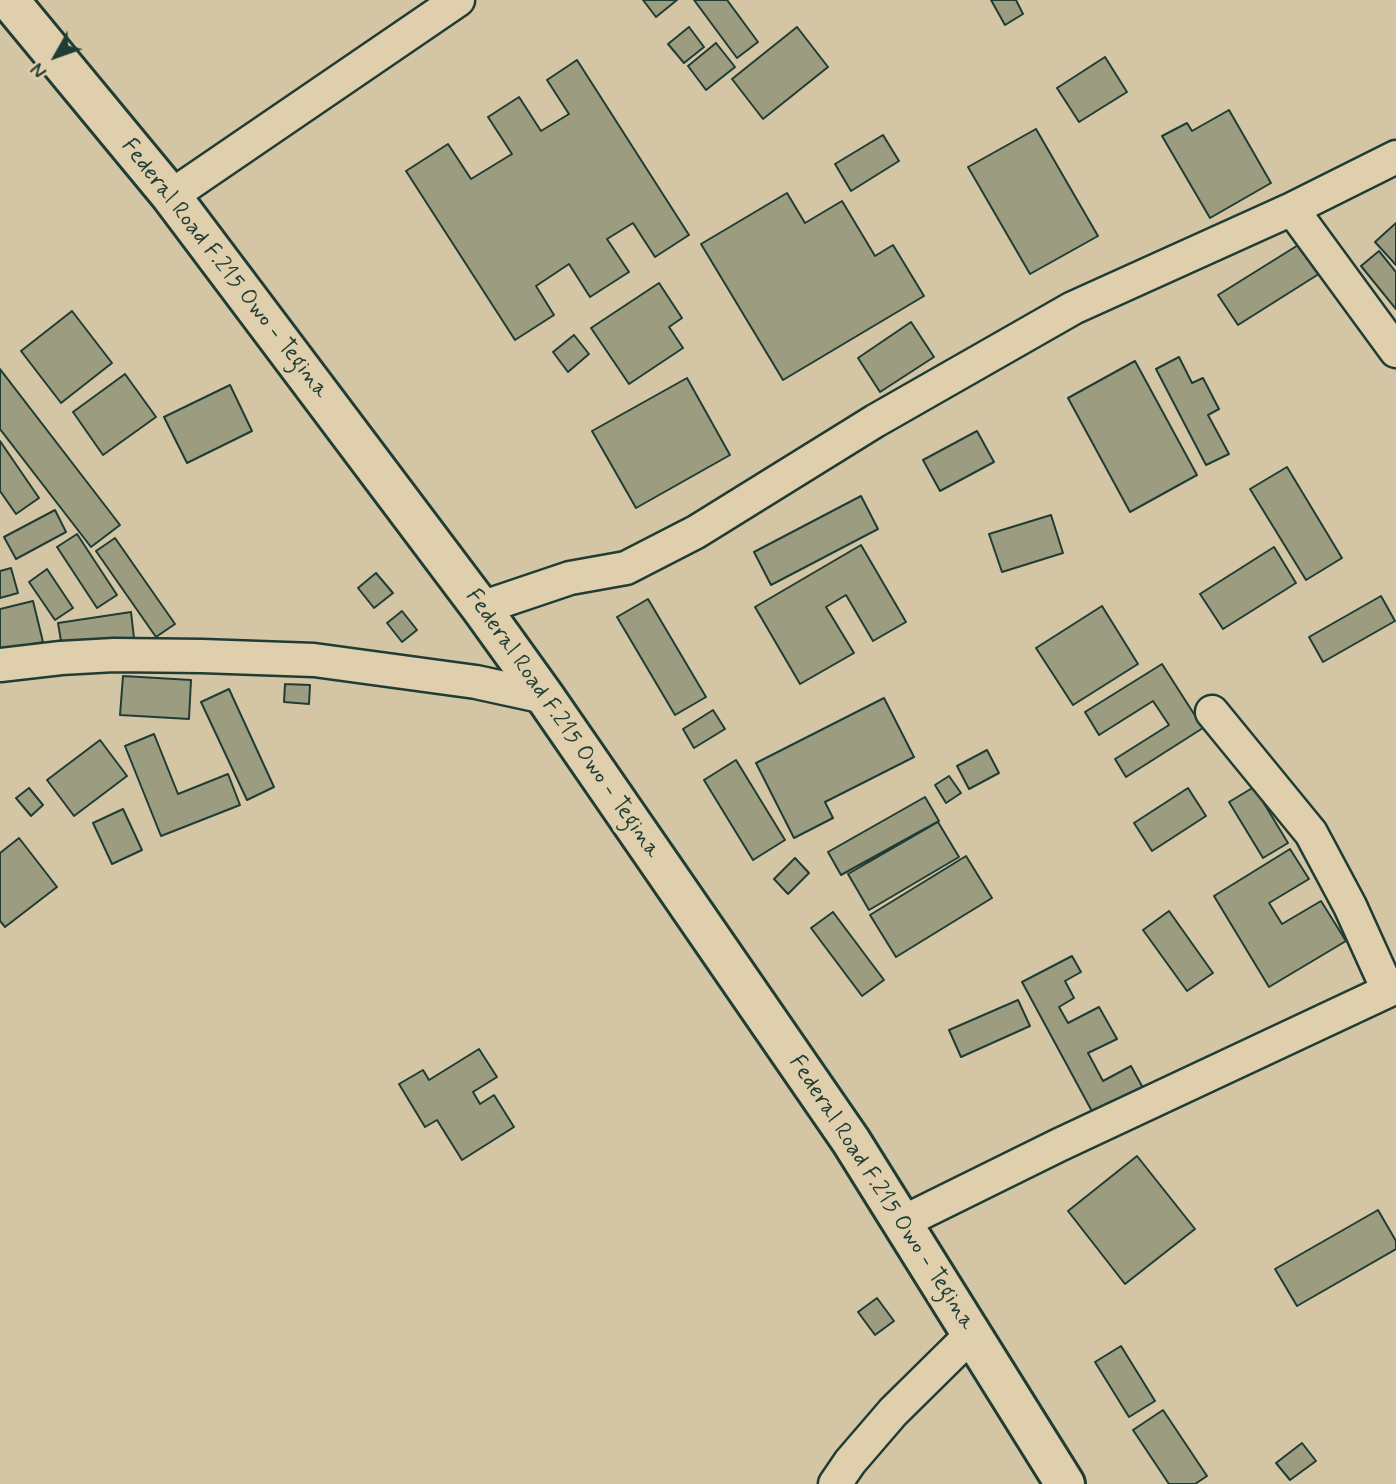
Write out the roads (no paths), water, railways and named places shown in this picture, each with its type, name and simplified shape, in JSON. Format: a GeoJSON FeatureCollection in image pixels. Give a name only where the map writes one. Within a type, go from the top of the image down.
{"type":"FeatureCollection","features":[{"type":"Feature","properties":{"kind":"main road","name":"Federal Road F.215 Owo - Tegina"},"geometry":{"type":"LineString","coordinates":[[9,0],[171,196],[545,697],[851,1141],[1065,1484]]}},
{"type":"Feature","properties":{"kind":"street"},"geometry":{"type":"LineString","coordinates":[[171,196],[457,0]]}},
{"type":"Feature","properties":{"kind":"street"},"geometry":{"type":"LineString","coordinates":[[481,608],[570,578],[626,568],[696,532],[875,421],[1073,308],[1292,209],[1396,157]]}},
{"type":"Feature","properties":{"kind":"street"},"geometry":{"type":"LineString","coordinates":[[1292,209],[1396,351]]}},
{"type":"Feature","properties":{"kind":"street"},"geometry":{"type":"LineString","coordinates":[[0,665],[114,655],[314,660],[475,682],[545,697]]}},
{"type":"Feature","properties":{"kind":"street"},"geometry":{"type":"LineString","coordinates":[[903,1222],[1059,1145],[1392,989],[1311,833],[1212,712]]}},
{"type":"Feature","properties":{"kind":"street"},"geometry":{"type":"LineString","coordinates":[[835,1484],[850,1462],[893,1412],[972,1334]]}}]}
